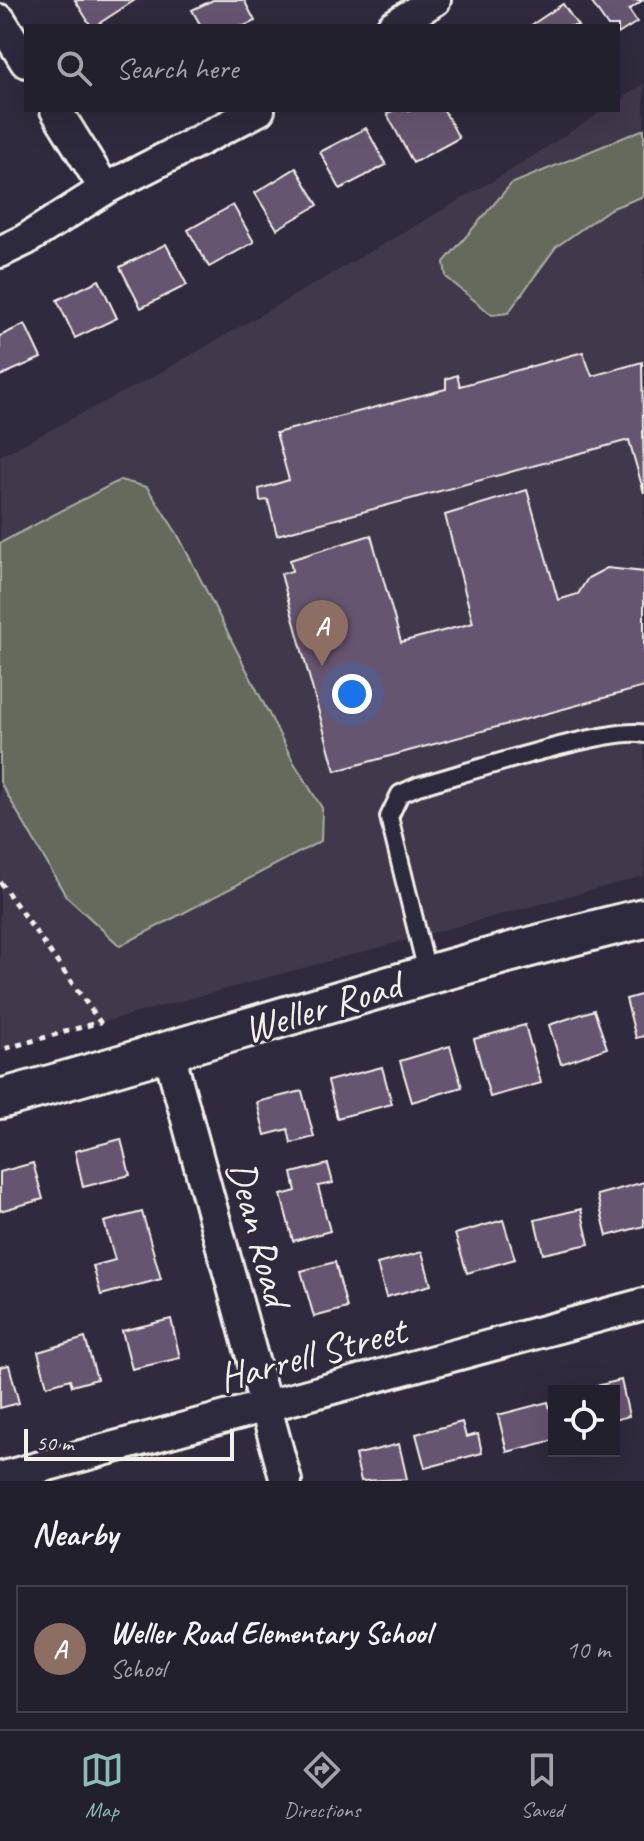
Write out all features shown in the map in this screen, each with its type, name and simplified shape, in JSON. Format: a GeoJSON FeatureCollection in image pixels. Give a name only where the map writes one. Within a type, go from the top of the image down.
{"type":"FeatureCollection","features":[{"type":"Feature","properties":{"kind":"street"},"geometry":{"type":"LineString","coordinates":[[396,24],[435,0]]}},
{"type":"Feature","properties":{"kind":"street"},"geometry":{"type":"LineString","coordinates":[[0,20],[24,59]]}},
{"type":"Feature","properties":{"kind":"street"},"geometry":{"type":"LineString","coordinates":[[57,112],[105,189]]}},
{"type":"Feature","properties":{"kind":"street"},"geometry":{"type":"LineString","coordinates":[[0,252],[25,240],[105,189],[255,112]]}},
{"type":"Feature","properties":{"kind":"street","name":"Weller Road"},"geometry":{"type":"LineString","coordinates":[[0,1099],[169,1053],[552,939],[644,918]]}},
{"type":"Feature","properties":{"kind":"street","name":"Dean Road"},"geometry":{"type":"LineString","coordinates":[[169,1053],[286,1481]]}},
{"type":"Feature","properties":{"kind":"street","name":"Harrell Street"},"geometry":{"type":"LineString","coordinates":[[0,1478],[644,1304]]}},
{"type":"Feature","properties":{"kind":"lane"},"geometry":{"type":"LineString","coordinates":[[428,976],[389,817],[400,794],[418,786],[601,736],[635,732],[644,734]]}},
{"type":"Feature","properties":{"kind":"path"},"geometry":{"type":"LineString","coordinates":[[0,882],[100,1022],[0,1050]]}},
{"type":"Feature","properties":{"kind":"shaded area"},"geometry":{"type":"Polygon","coordinates":[[[644,84],[644,876],[0,1050],[0,456],[156,375],[508,172],[601,112],[620,112],[620,100],[644,84]]]}},
{"type":"Feature","properties":{"kind":"green space"},"geometry":{"type":"Polygon","coordinates":[[[644,129],[644,196],[610,209],[556,247],[508,313],[492,315],[446,277],[444,262],[511,184],[644,129]]]}},
{"type":"Feature","properties":{"kind":"green space"},"geometry":{"type":"Polygon","coordinates":[[[120,480],[147,487],[178,535],[293,761],[322,808],[321,841],[120,946],[66,896],[0,782],[0,543],[120,480]]]}},
{"type":"Feature","properties":{"kind":"building"},"geometry":{"type":"Polygon","coordinates":[[[75,0],[135,0],[98,24],[90,24],[75,0]]]}},
{"type":"Feature","properties":{"kind":"building"},"geometry":{"type":"Polygon","coordinates":[[[213,0],[244,0],[255,21],[248,24],[200,24],[192,10],[213,0]]]}},
{"type":"Feature","properties":{"kind":"building"},"geometry":{"type":"Polygon","coordinates":[[[590,0],[643,0],[629,10],[637,22],[620,33],[620,24],[607,24],[590,0]]]}},
{"type":"Feature","properties":{"kind":"building"},"geometry":{"type":"Polygon","coordinates":[[[563,4],[577,24],[533,24],[563,4]]]}},
{"type":"Feature","properties":{"kind":"building"},"geometry":{"type":"Polygon","coordinates":[[[445,112],[459,138],[413,163],[387,114],[445,112]]]}},
{"type":"Feature","properties":{"kind":"building"},"geometry":{"type":"Polygon","coordinates":[[[366,128],[386,165],[340,189],[320,152],[366,128]]]}},
{"type":"Feature","properties":{"kind":"building"},"geometry":{"type":"Polygon","coordinates":[[[296,168],[318,205],[277,229],[255,193],[296,168]]]}},
{"type":"Feature","properties":{"kind":"building"},"geometry":{"type":"Polygon","coordinates":[[[233,205],[254,242],[209,267],[188,230],[233,205]]]}},
{"type":"Feature","properties":{"kind":"building"},"geometry":{"type":"Polygon","coordinates":[[[166,244],[187,285],[141,308],[120,267],[166,244]]]}},
{"type":"Feature","properties":{"kind":"building"},"geometry":{"type":"Polygon","coordinates":[[[99,280],[117,318],[75,338],[57,300],[99,280]]]}},
{"type":"Feature","properties":{"kind":"building"},"geometry":{"type":"Polygon","coordinates":[[[25,324],[41,358],[0,376],[0,336],[25,324]]]}},
{"type":"Feature","properties":{"kind":"building"},"geometry":{"type":"Polygon","coordinates":[[[583,352],[592,376],[642,362],[644,493],[629,440],[277,535],[268,500],[260,501],[259,489],[289,480],[276,433],[446,389],[446,379],[457,375],[460,386],[583,352]]]}},
{"type":"Feature","properties":{"kind":"building"},"geometry":{"type":"Polygon","coordinates":[[[527,490],[558,600],[578,594],[588,578],[607,568],[644,572],[644,687],[335,771],[281,574],[292,571],[290,560],[371,535],[401,642],[473,623],[445,515],[527,490]]]}},
{"type":"Feature","properties":{"kind":"building"},"geometry":{"type":"Polygon","coordinates":[[[644,994],[644,1036],[636,1038],[626,999],[644,994]]]}},
{"type":"Feature","properties":{"kind":"building"},"geometry":{"type":"Polygon","coordinates":[[[594,1010],[607,1048],[561,1064],[549,1025],[594,1010]]]}},
{"type":"Feature","properties":{"kind":"building"},"geometry":{"type":"Polygon","coordinates":[[[525,1025],[541,1083],[490,1097],[474,1039],[525,1025]]]}},
{"type":"Feature","properties":{"kind":"building"},"geometry":{"type":"Polygon","coordinates":[[[450,1046],[462,1087],[412,1102],[400,1061],[450,1046]]]}},
{"type":"Feature","properties":{"kind":"building"},"geometry":{"type":"Polygon","coordinates":[[[382,1067],[392,1104],[337,1118],[328,1081],[382,1067]]]}},
{"type":"Feature","properties":{"kind":"building"},"geometry":{"type":"Polygon","coordinates":[[[302,1091],[314,1137],[291,1143],[288,1129],[265,1135],[257,1102],[302,1091]]]}},
{"type":"Feature","properties":{"kind":"building"},"geometry":{"type":"Polygon","coordinates":[[[121,1139],[130,1175],[83,1187],[75,1151],[121,1139]]]}},
{"type":"Feature","properties":{"kind":"building"},"geometry":{"type":"Polygon","coordinates":[[[33,1163],[43,1199],[0,1211],[0,1172],[33,1163]]]}},
{"type":"Feature","properties":{"kind":"building"},"geometry":{"type":"Polygon","coordinates":[[[328,1164],[333,1183],[318,1186],[330,1231],[293,1241],[281,1195],[296,1191],[292,1173],[328,1164]]]}},
{"type":"Feature","properties":{"kind":"building"},"geometry":{"type":"Polygon","coordinates":[[[644,1182],[644,1226],[607,1236],[597,1195],[644,1182]]]}},
{"type":"Feature","properties":{"kind":"building"},"geometry":{"type":"Polygon","coordinates":[[[581,1209],[589,1244],[543,1254],[535,1220],[581,1209]]]}},
{"type":"Feature","properties":{"kind":"building"},"geometry":{"type":"Polygon","coordinates":[[[142,1212],[161,1279],[101,1295],[93,1266],[115,1260],[104,1222],[142,1212]]]}},
{"type":"Feature","properties":{"kind":"building"},"geometry":{"type":"Polygon","coordinates":[[[503,1220],[515,1259],[467,1273],[455,1234],[503,1220]]]}},
{"type":"Feature","properties":{"kind":"building"},"geometry":{"type":"Polygon","coordinates":[[[422,1252],[431,1285],[386,1297],[377,1264],[422,1252]]]}},
{"type":"Feature","properties":{"kind":"building"},"geometry":{"type":"Polygon","coordinates":[[[335,1262],[347,1308],[314,1317],[301,1271],[335,1262]]]}},
{"type":"Feature","properties":{"kind":"building"},"geometry":{"type":"Polygon","coordinates":[[[171,1319],[180,1358],[132,1369],[122,1331],[171,1319]]]}},
{"type":"Feature","properties":{"kind":"building"},"geometry":{"type":"Polygon","coordinates":[[[85,1338],[97,1379],[72,1386],[70,1379],[47,1386],[38,1352],[85,1338]]]}},
{"type":"Feature","properties":{"kind":"building"},"geometry":{"type":"Polygon","coordinates":[[[9,1365],[19,1403],[0,1408],[0,1367],[9,1365]]]}},
{"type":"Feature","properties":{"kind":"building"},"geometry":{"type":"Polygon","coordinates":[[[621,1380],[629,1416],[620,1418],[620,1385],[601,1385],[621,1380]]]}},
{"type":"Feature","properties":{"kind":"building"},"geometry":{"type":"Polygon","coordinates":[[[548,1402],[548,1442],[507,1452],[498,1415],[548,1402]]]}},
{"type":"Feature","properties":{"kind":"building"},"geometry":{"type":"Polygon","coordinates":[[[462,1422],[466,1437],[478,1434],[482,1453],[425,1468],[416,1434],[462,1422]]]}},
{"type":"Feature","properties":{"kind":"building"},"geometry":{"type":"Polygon","coordinates":[[[399,1444],[407,1479],[361,1481],[355,1455],[399,1444]]]}},
{"type":"Feature","properties":{"kind":"place","name":"Weller Road Elementary School"},"geometry":{"type":"Point","coordinates":[322,666]}}]}
